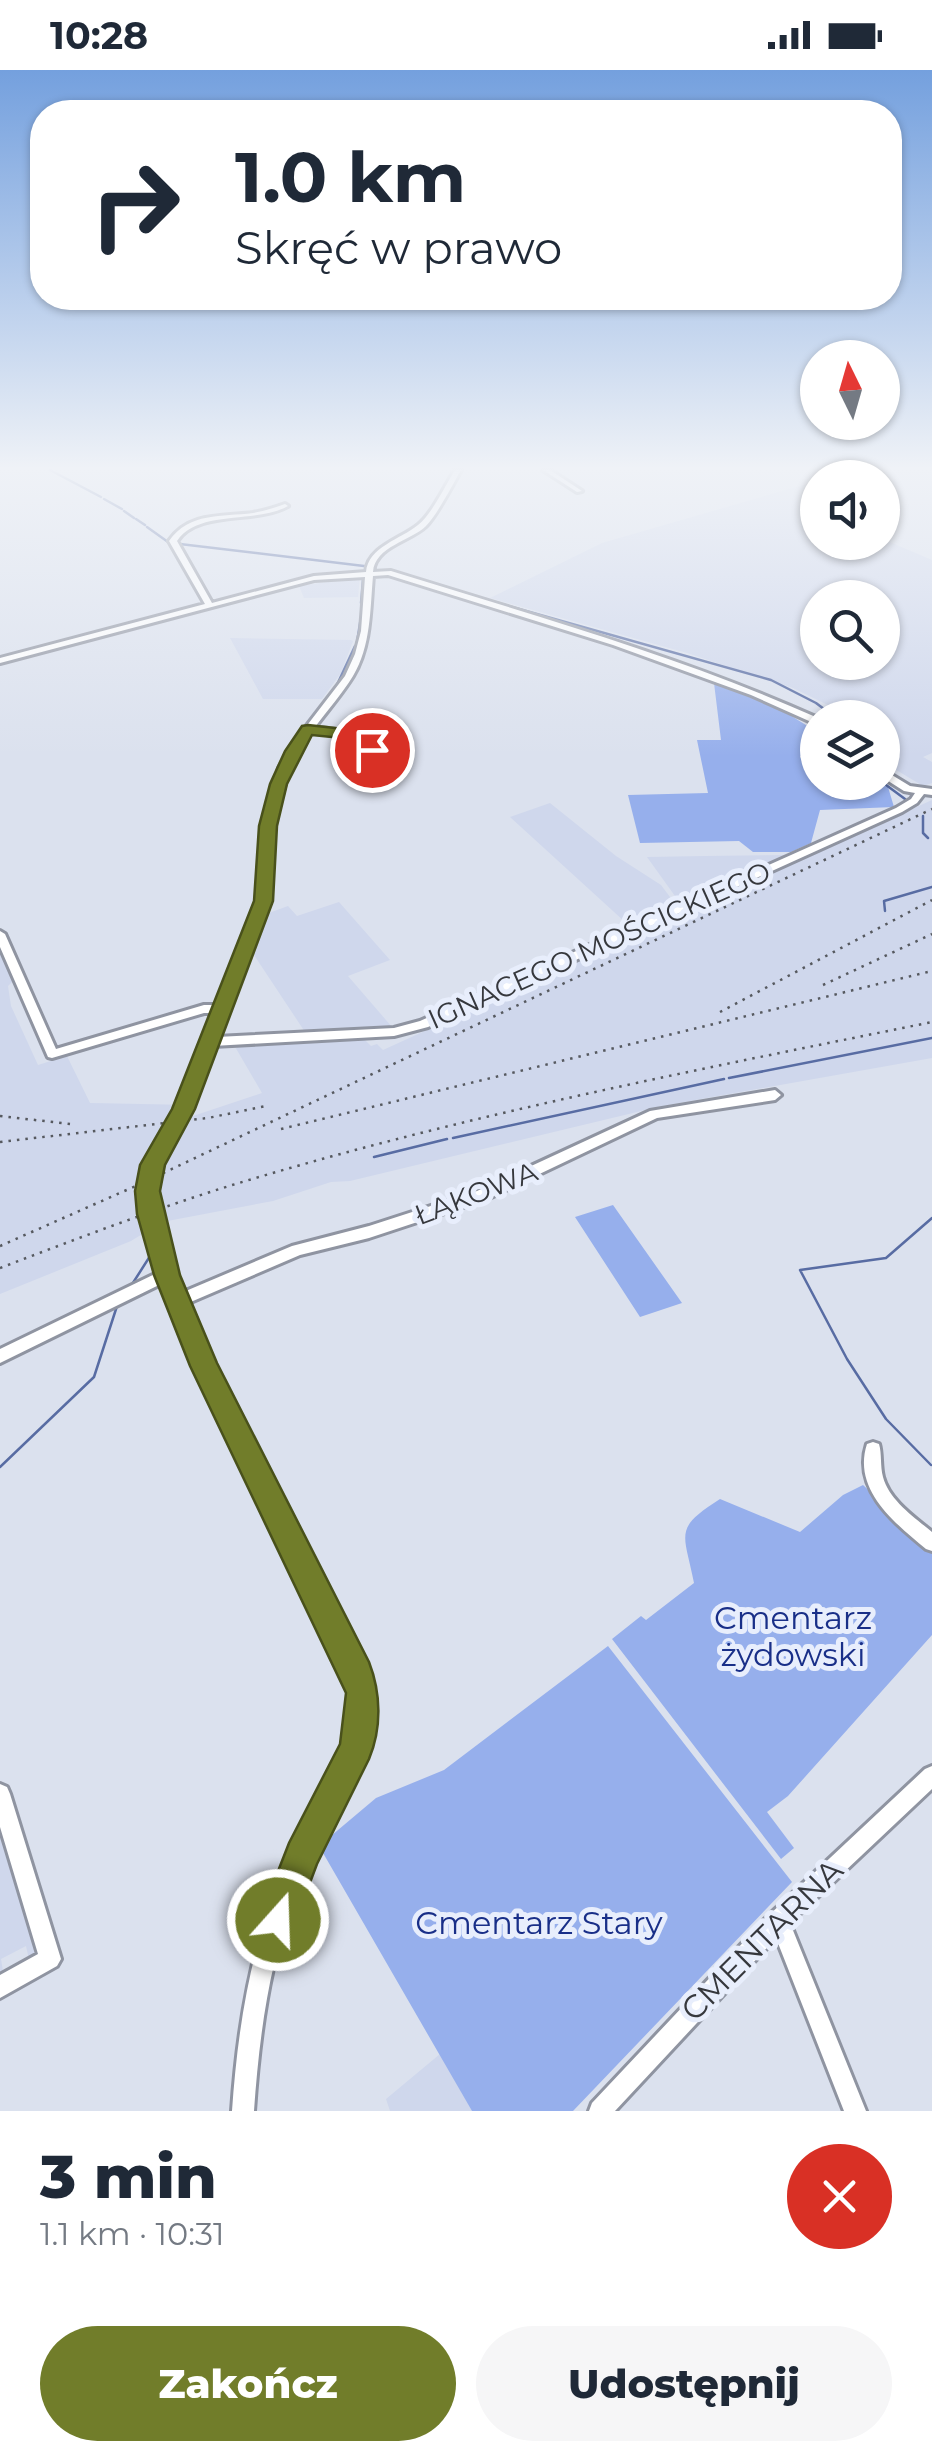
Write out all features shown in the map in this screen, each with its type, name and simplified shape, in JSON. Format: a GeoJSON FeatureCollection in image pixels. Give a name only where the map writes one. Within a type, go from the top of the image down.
{"type":"FeatureCollection","features":[{"type":"Feature","properties":{"kind":"street"},"geometry":{"type":"LineString","coordinates":[[187,565],[209,606]]}},
{"type":"Feature","properties":{"kind":"street"},"geometry":{"type":"LineString","coordinates":[[242,2111],[263,1972],[281,1909],[302,1856],[357,1747],[363,1693],[349,1658],[240,1445],[177,1301],[150,1214],[149,1180],[156,1158],[184,1109],[265,895],[265,846],[278,784],[308,730],[356,663],[366,624],[372,565]]}},
{"type":"Feature","properties":{"kind":"street"},"geometry":{"type":"LineString","coordinates":[[0,661],[322,576],[368,572],[396,574],[580,632],[754,693],[800,714]]}},
{"type":"Feature","properties":{"kind":"street"},"geometry":{"type":"LineString","coordinates":[[308,730],[360,736],[392,770]]}},
{"type":"Feature","properties":{"kind":"street"},"geometry":{"type":"LineString","coordinates":[[900,785],[926,792]]}},
{"type":"Feature","properties":{"kind":"street","name":"IGNACEGO MOŚCICKIEGO"},"geometry":{"type":"LineString","coordinates":[[210,1037],[249,1039],[394,1032],[424,1024],[865,826],[926,792]]}},
{"type":"Feature","properties":{"kind":"street"},"geometry":{"type":"LineString","coordinates":[[0,934],[52,1054],[204,1008],[219,1009]]}},
{"type":"Feature","properties":{"kind":"street","name":"ŁĄKOWA"},"geometry":{"type":"LineString","coordinates":[[177,1301],[297,1250],[473,1199],[656,1114],[775,1094]]}},
{"type":"Feature","properties":{"kind":"street"},"geometry":{"type":"LineString","coordinates":[[0,1356],[167,1275]]}},
{"type":"Feature","properties":{"kind":"street"},"geometry":{"type":"LineString","coordinates":[[873,1449],[871,1476],[878,1492],[932,1544]]}},
{"type":"Feature","properties":{"kind":"street","name":"CMENTARNA"},"geometry":{"type":"LineString","coordinates":[[600,2111],[779,1920],[932,1776]]}},
{"type":"Feature","properties":{"kind":"street"},"geometry":{"type":"LineString","coordinates":[[0,1794],[50,1959],[0,1986]]}},
{"type":"Feature","properties":{"kind":"street"},"geometry":{"type":"LineString","coordinates":[[779,1920],[856,2111]]}},
{"type":"Feature","properties":{"kind":"shaded area"},"geometry":{"type":"Polygon","coordinates":[[[557,565],[932,565],[932,753],[923,757],[932,762],[932,783],[923,786],[900,772],[900,700],[818,700],[687,653],[490,598],[557,565]]]}},
{"type":"Feature","properties":{"kind":"shaded area"},"geometry":{"type":"Polygon","coordinates":[[[360,577],[358,597],[304,598],[299,586],[360,577]]]}},
{"type":"Feature","properties":{"kind":"shaded area"},"geometry":{"type":"Polygon","coordinates":[[[230,638],[353,641],[341,673],[322,699],[263,699],[230,638]]]}},
{"type":"Feature","properties":{"kind":"shaded area"},"geometry":{"type":"Polygon","coordinates":[[[932,800],[932,1058],[662,1106],[350,1181],[331,1182],[273,1201],[162,1222],[131,1241],[0,1294],[0,951],[14,980],[8,986],[11,1006],[38,1065],[67,1056],[90,1103],[192,1105],[187,1118],[262,1093],[234,1045],[363,1038],[383,1050],[932,800]]]}},
{"type":"Feature","properties":{"kind":"shaded area"},"geometry":{"type":"Polygon","coordinates":[[[550,803],[616,856],[661,885],[676,905],[633,924],[625,922],[510,817],[550,803]]]}},
{"type":"Feature","properties":{"kind":"shaded area"},"geometry":{"type":"Polygon","coordinates":[[[788,855],[680,903],[647,857],[705,856],[788,855]]]}},
{"type":"Feature","properties":{"kind":"shaded area"},"geometry":{"type":"Polygon","coordinates":[[[339,902],[390,960],[348,976],[392,1027],[305,1032],[252,952],[269,913],[288,906],[297,916],[339,902]]]}},
{"type":"Feature","properties":{"kind":"shaded area"},"geometry":{"type":"Polygon","coordinates":[[[0,1807],[39,1954],[30,1964],[26,1946],[1,1959],[4,1977],[0,1979],[0,1807]]]}},
{"type":"Feature","properties":{"kind":"shaded area"},"geometry":{"type":"Polygon","coordinates":[[[440,2054],[472,2111],[390,2111],[386,2099],[440,2054]]]}},
{"type":"Feature","properties":{"kind":"green space"},"geometry":{"type":"Polygon","coordinates":[[[714,683],[774,705],[800,721],[800,800],[892,800],[894,807],[820,810],[811,843],[791,852],[753,852],[739,841],[640,843],[628,795],[708,793],[697,740],[721,740],[714,683]]]}},
{"type":"Feature","properties":{"kind":"green space"},"geometry":{"type":"Polygon","coordinates":[[[613,1205],[682,1303],[640,1317],[575,1217],[613,1205]]]}},
{"type":"Feature","properties":{"kind":"green space","name":"Cmentarz żydowski"},"geometry":{"type":"Polygon","coordinates":[[[863,1485],[932,1548],[932,1635],[788,1796],[767,1812],[794,1848],[781,1859],[612,1639],[641,1616],[646,1620],[694,1583],[685,1542],[688,1525],[720,1499],[800,1532],[843,1495],[863,1485]]]}},
{"type":"Feature","properties":{"kind":"green space","name":"Cmentarz Stary"},"geometry":{"type":"Polygon","coordinates":[[[608,1646],[792,1882],[573,2111],[472,2111],[319,1846],[376,1798],[444,1770],[608,1646]]]}},
{"type":"Feature","properties":{"kind":"waterway"},"geometry":{"type":"LineString","coordinates":[[358,565],[364,566]]}},
{"type":"Feature","properties":{"kind":"waterway"},"geometry":{"type":"LineString","coordinates":[[361,603],[363,579]]}},
{"type":"Feature","properties":{"kind":"waterway"},"geometry":{"type":"LineString","coordinates":[[505,605],[771,680],[810,700]]}},
{"type":"Feature","properties":{"kind":"waterway"},"geometry":{"type":"LineString","coordinates":[[357,642],[361,617]]}},
{"type":"Feature","properties":{"kind":"waterway"},"geometry":{"type":"LineString","coordinates":[[336,687],[355,646]]}},
{"type":"Feature","properties":{"kind":"waterway"},"geometry":{"type":"LineString","coordinates":[[290,745],[331,694]]}},
{"type":"Feature","properties":{"kind":"waterway"},"geometry":{"type":"LineString","coordinates":[[900,795],[905,799]]}},
{"type":"Feature","properties":{"kind":"waterway"},"geometry":{"type":"LineString","coordinates":[[923,816],[923,833],[928,838]]}},
{"type":"Feature","properties":{"kind":"waterway"},"geometry":{"type":"LineString","coordinates":[[885,911],[884,901],[932,887]]}},
{"type":"Feature","properties":{"kind":"waterway"},"geometry":{"type":"LineString","coordinates":[[729,1078],[932,1038]]}},
{"type":"Feature","properties":{"kind":"waterway"},"geometry":{"type":"LineString","coordinates":[[453,1138],[724,1079]]}},
{"type":"Feature","properties":{"kind":"waterway"},"geometry":{"type":"LineString","coordinates":[[374,1157],[447,1139]]}},
{"type":"Feature","properties":{"kind":"waterway"},"geometry":{"type":"LineString","coordinates":[[931,1465],[886,1419],[847,1359],[800,1270],[886,1258],[932,1218]]}},
{"type":"Feature","properties":{"kind":"waterway"},"geometry":{"type":"LineString","coordinates":[[131,1286],[152,1253],[147,1228]]}},
{"type":"Feature","properties":{"kind":"waterway"},"geometry":{"type":"LineString","coordinates":[[0,1467],[94,1377],[117,1306]]}},
{"type":"Feature","properties":{"kind":"railway"},"geometry":{"type":"LineString","coordinates":[[0,1246],[138,1185],[932,809]]}},
{"type":"Feature","properties":{"kind":"railway"},"geometry":{"type":"LineString","coordinates":[[720,1012],[932,900]]}},
{"type":"Feature","properties":{"kind":"railway"},"geometry":{"type":"LineString","coordinates":[[823,985],[932,934]]}},
{"type":"Feature","properties":{"kind":"railway"},"geometry":{"type":"LineString","coordinates":[[281,1129],[932,971]]}},
{"type":"Feature","properties":{"kind":"railway"},"geometry":{"type":"LineString","coordinates":[[0,1268],[200,1195],[403,1138],[578,1096],[932,1022]]}},
{"type":"Feature","properties":{"kind":"railway"},"geometry":{"type":"LineString","coordinates":[[0,1142],[208,1118],[266,1106]]}},
{"type":"Feature","properties":{"kind":"railway"},"geometry":{"type":"LineString","coordinates":[[0,1116],[70,1124]]}},
{"type":"Feature","properties":{"kind":"route"},"geometry":{"type":"LineString","coordinates":[[278,1920],[302,1856],[357,1747],[363,1693],[204,1366],[167,1275],[147,1191],[152,1165],[184,1109],[263,901],[268,826],[284,768],[308,730],[356,734],[372,750]]}}]}
